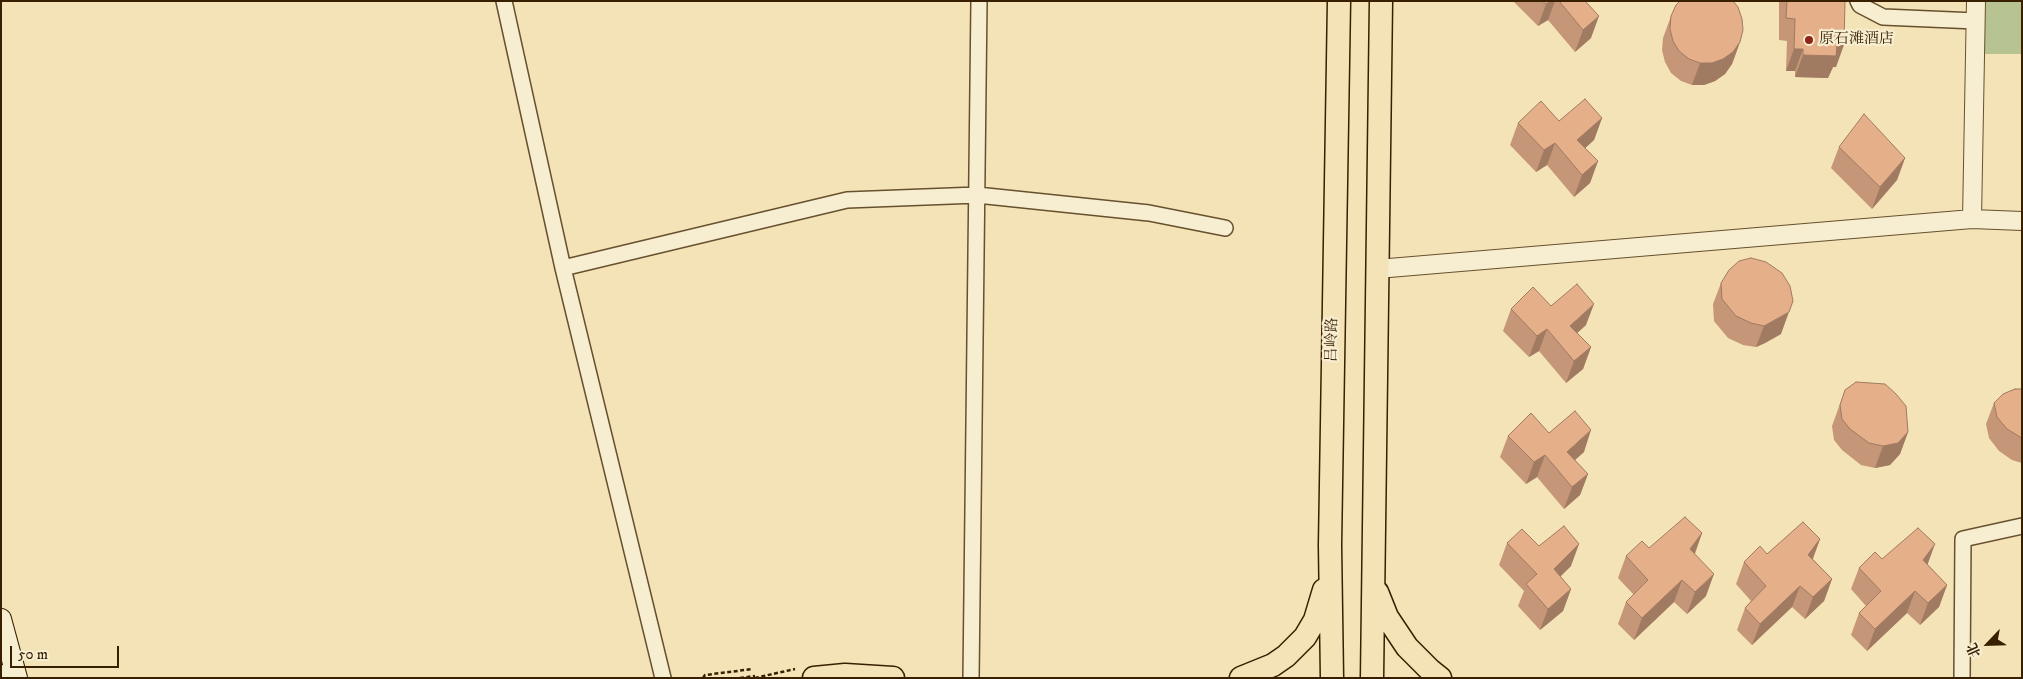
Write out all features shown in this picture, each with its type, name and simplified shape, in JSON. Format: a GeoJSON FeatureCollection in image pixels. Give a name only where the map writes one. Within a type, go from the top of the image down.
{"type":"FeatureCollection","features":[{"type":"Feature","properties":{"kind":"main road","name":"吕岭路"},"geometry":{"type":"LineString","coordinates":[[1332,678],[1330,545],[1339,1]]}},
{"type":"Feature","properties":{"kind":"main road"},"geometry":{"type":"LineString","coordinates":[[1372,678],[1381,1]]}},
{"type":"Feature","properties":{"kind":"main road"},"geometry":{"type":"LineString","coordinates":[[1241,678],[1273,665],[1286,656],[1305,637],[1315,620],[1324,592],[1330,545]]}},
{"type":"Feature","properties":{"kind":"main road"},"geometry":{"type":"LineString","coordinates":[[1372,581],[1392,625],[1407,646],[1440,678]]}},
{"type":"Feature","properties":{"kind":"main road"},"geometry":{"type":"LineString","coordinates":[[1,619],[17,678]]}},
{"type":"Feature","properties":{"kind":"main road"},"geometry":{"type":"LineString","coordinates":[[805,673],[893,678]]}},
{"type":"Feature","properties":{"kind":"street"},"geometry":{"type":"LineString","coordinates":[[504,1],[563,268],[663,678]]}},
{"type":"Feature","properties":{"kind":"street"},"geometry":{"type":"LineString","coordinates":[[971,678],[980,1]]}},
{"type":"Feature","properties":{"kind":"street"},"geometry":{"type":"LineString","coordinates":[[1858,1],[1883,17],[1976,21]]}},
{"type":"Feature","properties":{"kind":"street"},"geometry":{"type":"LineString","coordinates":[[1972,219],[1976,1]]}},
{"type":"Feature","properties":{"kind":"street"},"geometry":{"type":"LineString","coordinates":[[563,268],[847,200],[977,195],[1149,213],[1225,228]]}},
{"type":"Feature","properties":{"kind":"street"},"geometry":{"type":"LineString","coordinates":[[1377,269],[1972,219],[2022,220]]}},
{"type":"Feature","properties":{"kind":"street"},"geometry":{"type":"LineString","coordinates":[[1962,678],[1963,539],[2022,526]]}},
{"type":"Feature","properties":{"kind":"path"},"geometry":{"type":"LineString","coordinates":[[704,678],[705,675],[753,668]]}},
{"type":"Feature","properties":{"kind":"path"},"geometry":{"type":"LineString","coordinates":[[740,678],[805,673]]}},
{"type":"Feature","properties":{"kind":"green space"},"geometry":{"type":"Polygon","coordinates":[[[1985,1],[2022,1],[2022,54],[1984,54],[1985,1]]]}},
{"type":"Feature","properties":{"kind":"building"},"geometry":{"type":"Polygon","coordinates":[[[1559,1],[1585,1],[1599,16],[1583,30],[1559,1]]]}},
{"type":"Feature","properties":{"kind":"building"},"geometry":{"type":"Polygon","coordinates":[[[1680,1],[1733,1],[1738,7],[1743,30],[1740,42],[1733,52],[1723,59],[1712,63],[1700,63],[1689,59],[1679,51],[1673,41],[1670,29],[1671,16],[1680,1]]]}},
{"type":"Feature","properties":{"kind":"building"},"geometry":{"type":"Polygon","coordinates":[[[1787,1],[1845,1],[1844,45],[1837,45],[1836,56],[1803,55],[1803,49],[1794,49],[1795,19],[1786,18],[1787,1]]]}},
{"type":"Feature","properties":{"kind":"building"},"geometry":{"type":"Polygon","coordinates":[[[1585,99],[1602,118],[1577,140],[1598,161],[1582,175],[1555,143],[1544,150],[1518,123],[1541,101],[1559,121],[1585,99]]]}},
{"type":"Feature","properties":{"kind":"building"},"geometry":{"type":"Polygon","coordinates":[[[1864,114],[1905,158],[1880,187],[1839,147],[1864,114]]]}},
{"type":"Feature","properties":{"kind":"building"},"geometry":{"type":"Polygon","coordinates":[[[1751,258],[1766,262],[1782,273],[1790,286],[1793,301],[1789,312],[1764,326],[1751,323],[1736,316],[1722,299],[1721,283],[1729,270],[1739,261],[1751,258]]]}},
{"type":"Feature","properties":{"kind":"building"},"geometry":{"type":"Polygon","coordinates":[[[1577,284],[1594,304],[1570,326],[1591,347],[1574,361],[1547,329],[1537,336],[1511,309],[1533,287],[1551,306],[1577,284]]]}},
{"type":"Feature","properties":{"kind":"building"},"geometry":{"type":"Polygon","coordinates":[[[1856,382],[1885,384],[1906,406],[1908,432],[1898,443],[1883,446],[1869,443],[1850,429],[1842,419],[1840,405],[1845,390],[1856,382]]]}},
{"type":"Feature","properties":{"kind":"building"},"geometry":{"type":"Polygon","coordinates":[[[2015,389],[2022,389],[2022,438],[2007,429],[1997,417],[1994,403],[2003,394],[2015,389]]]}},
{"type":"Feature","properties":{"kind":"building"},"geometry":{"type":"Polygon","coordinates":[[[1575,411],[1591,430],[1567,452],[1588,474],[1572,487],[1545,455],[1534,462],[1508,436],[1531,413],[1549,433],[1575,411]]]}},
{"type":"Feature","properties":{"kind":"building"},"geometry":{"type":"Polygon","coordinates":[[[1685,517],[1702,533],[1690,549],[1714,574],[1695,592],[1682,580],[1642,618],[1626,602],[1648,580],[1626,556],[1642,541],[1649,548],[1685,517]]]}},
{"type":"Feature","properties":{"kind":"building"},"geometry":{"type":"Polygon","coordinates":[[[1803,522],[1820,539],[1808,555],[1832,579],[1813,597],[1800,586],[1760,624],[1745,608],[1766,586],[1744,562],[1760,546],[1767,554],[1803,522]]]}},
{"type":"Feature","properties":{"kind":"building"},"geometry":{"type":"Polygon","coordinates":[[[1564,526],[1579,544],[1554,569],[1571,589],[1548,609],[1526,584],[1537,574],[1507,543],[1522,529],[1539,546],[1564,526]]]}},
{"type":"Feature","properties":{"kind":"building"},"geometry":{"type":"Polygon","coordinates":[[[1918,528],[1935,544],[1923,560],[1947,585],[1928,603],[1915,591],[1875,629],[1859,613],[1881,591],[1859,568],[1875,552],[1882,559],[1918,528]]]}},
{"type":"Feature","properties":{"kind":"place","name":"原石滩酒店"},"geometry":{"type":"Point","coordinates":[1809,40]}}]}
